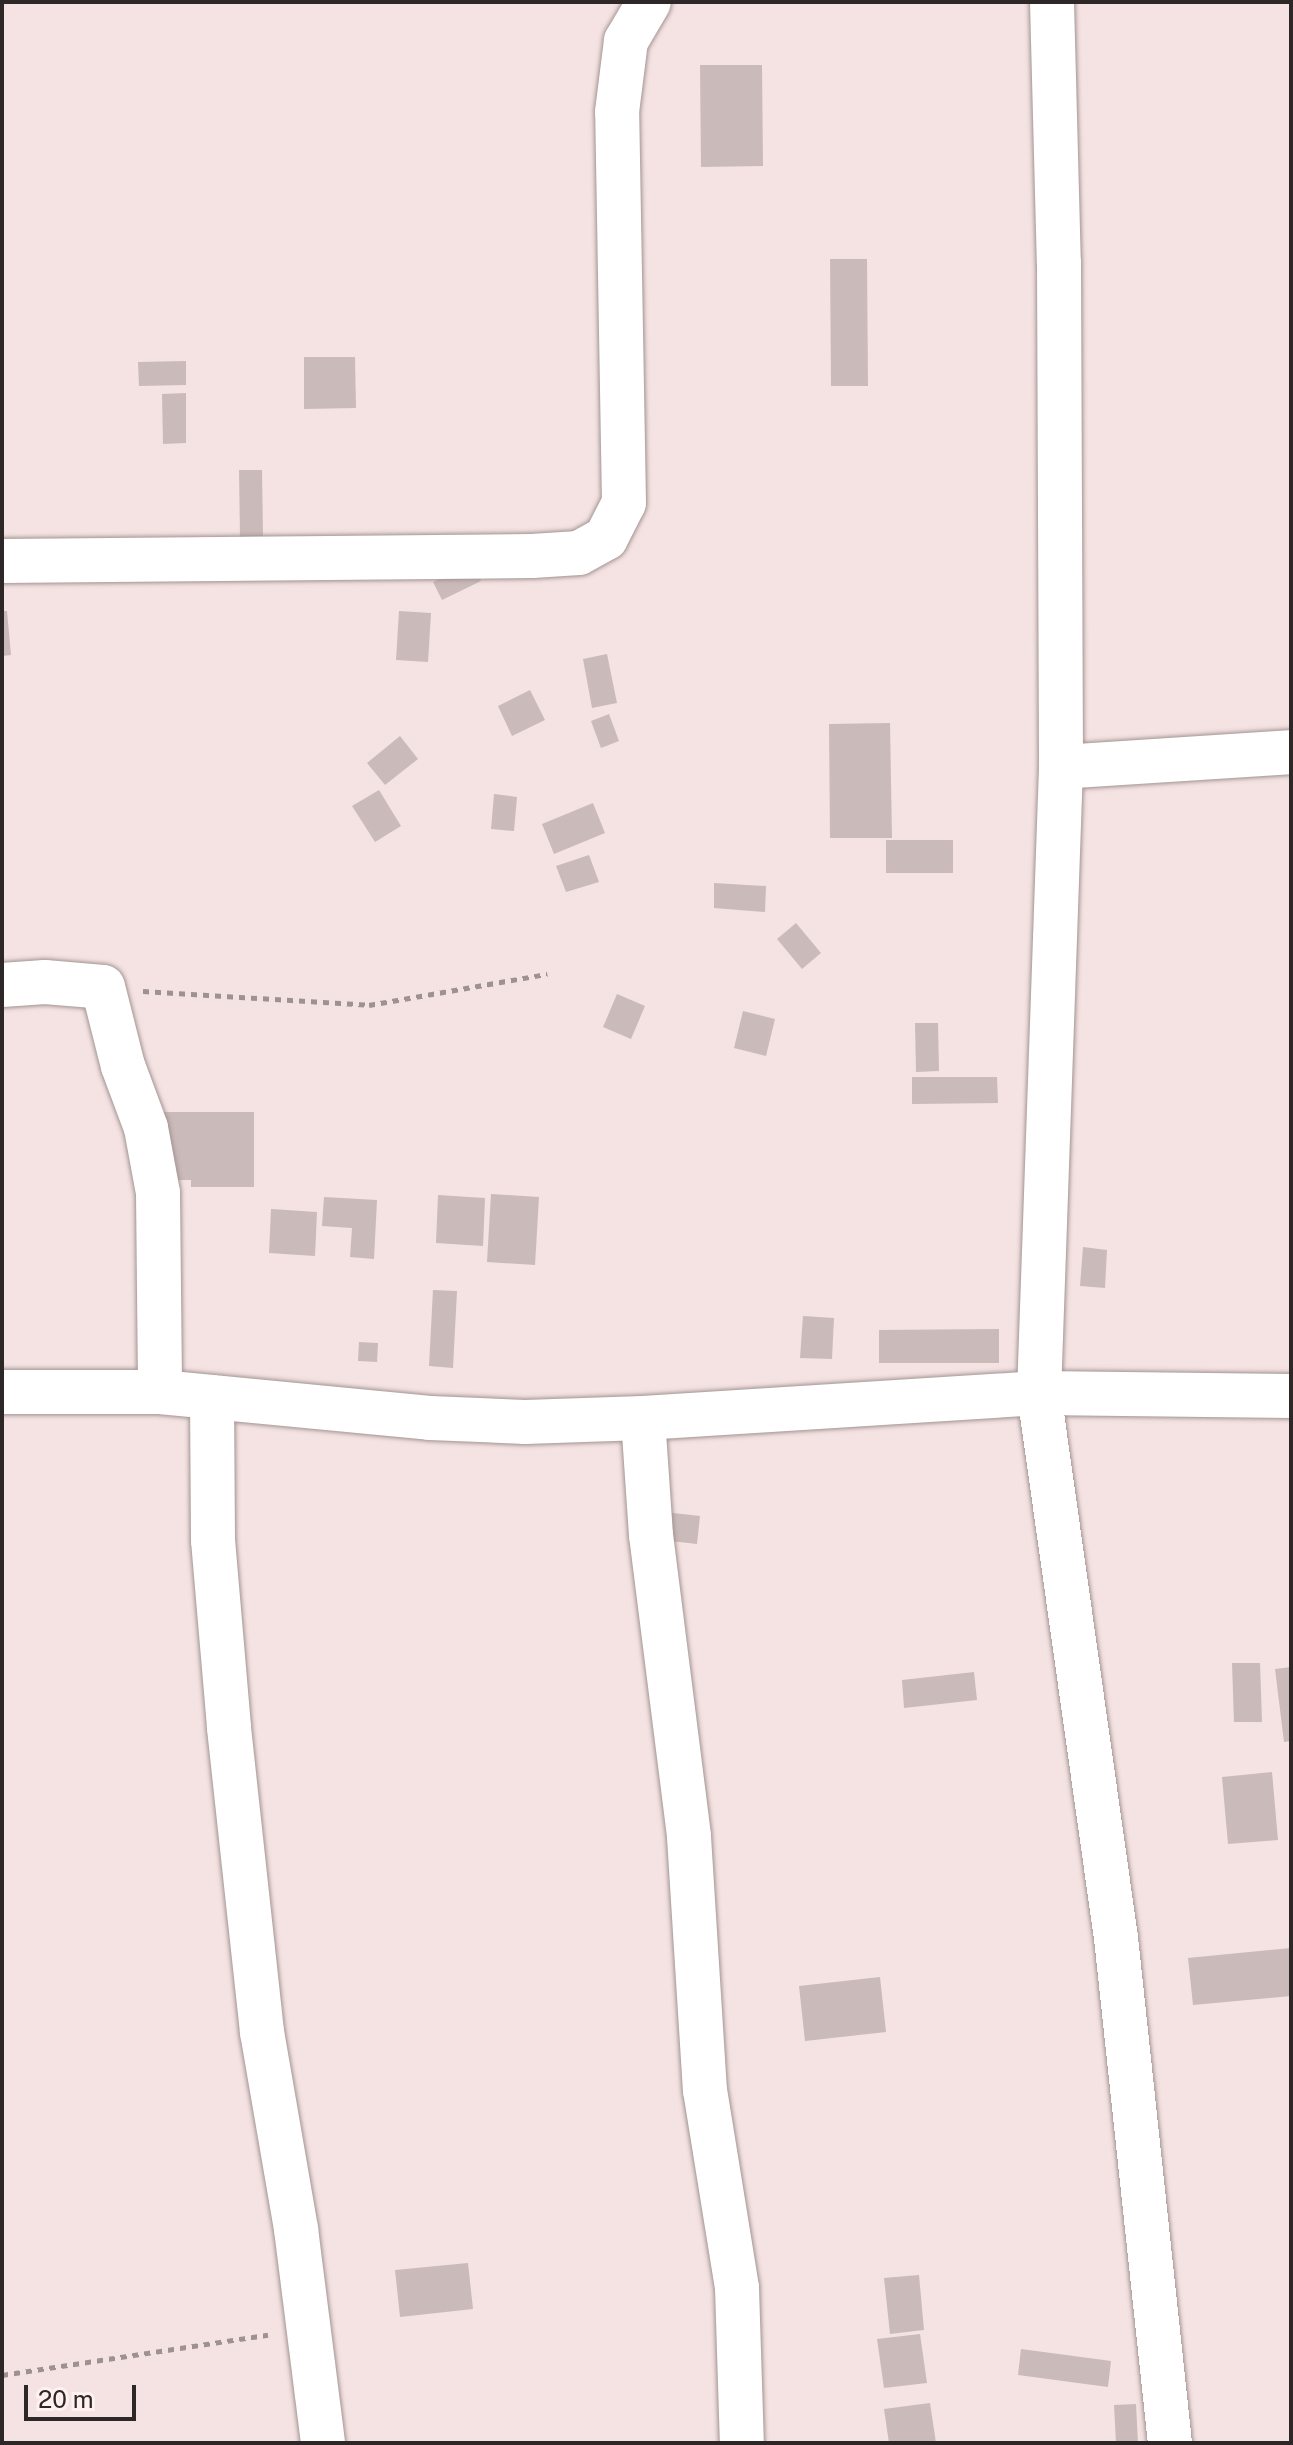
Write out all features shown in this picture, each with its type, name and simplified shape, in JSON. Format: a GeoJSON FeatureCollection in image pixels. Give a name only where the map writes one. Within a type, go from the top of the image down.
{"type":"FeatureCollection","features":[{"type":"Feature","properties":{"kind":"street"},"geometry":{"type":"LineString","coordinates":[[2,561],[532,556],[579,553],[606,538],[624,503],[617,112],[626,41],[649,2]]}},
{"type":"Feature","properties":{"kind":"street"},"geometry":{"type":"LineString","coordinates":[[1052,2],[1059,263],[1061,767],[1039,1393],[1116,1938],[1170,2443]]}},
{"type":"Feature","properties":{"kind":"street"},"geometry":{"type":"LineString","coordinates":[[1061,767],[1291,752]]}},
{"type":"Feature","properties":{"kind":"street"},"geometry":{"type":"LineString","coordinates":[[2,985],[45,982],[103,987],[123,1066],[146,1128],[158,1193],[160,1392]]}},
{"type":"Feature","properties":{"kind":"street"},"geometry":{"type":"LineString","coordinates":[[2,1392],[160,1392],[430,1418],[525,1422],[643,1418],[1039,1393],[1291,1396]]}},
{"type":"Feature","properties":{"kind":"street"},"geometry":{"type":"LineString","coordinates":[[212,1397],[213,1540],[229,1728],[262,2032],[294,2216],[323,2443]]}},
{"type":"Feature","properties":{"kind":"street"},"geometry":{"type":"LineString","coordinates":[[643,1418],[651,1535],[689,1837],[705,2090],[737,2288],[742,2443]]}},
{"type":"Feature","properties":{"kind":"path"},"geometry":{"type":"LineString","coordinates":[[103,987],[215,997],[369,1005],[547,974]]}},
{"type":"Feature","properties":{"kind":"path"},"geometry":{"type":"LineString","coordinates":[[2,2375],[308,2329]]}},
{"type":"Feature","properties":{"kind":"building"},"geometry":{"type":"Polygon","coordinates":[[[700,65],[762,65],[763,166],[701,167],[700,65]]]}},
{"type":"Feature","properties":{"kind":"building"},"geometry":{"type":"Polygon","coordinates":[[[830,259],[867,259],[868,386],[831,386],[830,259]]]}},
{"type":"Feature","properties":{"kind":"building"},"geometry":{"type":"Polygon","coordinates":[[[304,357],[355,357],[356,408],[304,409],[304,357]]]}},
{"type":"Feature","properties":{"kind":"building"},"geometry":{"type":"Polygon","coordinates":[[[186,361],[186,385],[139,386],[138,362],[186,361]]]}},
{"type":"Feature","properties":{"kind":"building"},"geometry":{"type":"Polygon","coordinates":[[[186,393],[186,443],[163,444],[162,394],[186,393]]]}},
{"type":"Feature","properties":{"kind":"building"},"geometry":{"type":"Polygon","coordinates":[[[239,470],[262,470],[263,536],[240,537],[239,470]]]}},
{"type":"Feature","properties":{"kind":"building"},"geometry":{"type":"Polygon","coordinates":[[[473,563],[481,581],[442,600],[433,582],[473,563]]]}},
{"type":"Feature","properties":{"kind":"building"},"geometry":{"type":"Polygon","coordinates":[[[2,611],[7,611],[11,655],[2,656],[2,611]]]}},
{"type":"Feature","properties":{"kind":"building"},"geometry":{"type":"Polygon","coordinates":[[[399,611],[431,613],[428,662],[396,660],[399,611]]]}},
{"type":"Feature","properties":{"kind":"building"},"geometry":{"type":"Polygon","coordinates":[[[607,654],[617,703],[592,708],[583,659],[607,654]]]}},
{"type":"Feature","properties":{"kind":"building"},"geometry":{"type":"Polygon","coordinates":[[[530,690],[545,720],[512,736],[498,706],[530,690]]]}},
{"type":"Feature","properties":{"kind":"building"},"geometry":{"type":"Polygon","coordinates":[[[609,714],[619,741],[601,748],[591,721],[609,714]]]}},
{"type":"Feature","properties":{"kind":"building"},"geometry":{"type":"Polygon","coordinates":[[[890,723],[892,838],[830,838],[829,724],[890,723]]]}},
{"type":"Feature","properties":{"kind":"building"},"geometry":{"type":"Polygon","coordinates":[[[400,736],[418,759],[385,785],[367,763],[400,736]]]}},
{"type":"Feature","properties":{"kind":"building"},"geometry":{"type":"Polygon","coordinates":[[[379,790],[401,826],[375,842],[352,806],[379,790]]]}},
{"type":"Feature","properties":{"kind":"building"},"geometry":{"type":"Polygon","coordinates":[[[494,794],[517,797],[514,831],[491,829],[494,794]]]}},
{"type":"Feature","properties":{"kind":"building"},"geometry":{"type":"Polygon","coordinates":[[[593,803],[605,833],[554,854],[542,824],[593,803]]]}},
{"type":"Feature","properties":{"kind":"building"},"geometry":{"type":"Polygon","coordinates":[[[886,840],[953,840],[953,873],[886,873],[886,840]]]}},
{"type":"Feature","properties":{"kind":"building"},"geometry":{"type":"Polygon","coordinates":[[[589,855],[599,882],[566,892],[556,866],[589,855]]]}},
{"type":"Feature","properties":{"kind":"building"},"geometry":{"type":"Polygon","coordinates":[[[714,883],[766,886],[765,912],[714,908],[714,883]]]}},
{"type":"Feature","properties":{"kind":"building"},"geometry":{"type":"Polygon","coordinates":[[[796,923],[821,953],[802,969],[777,939],[796,923]]]}},
{"type":"Feature","properties":{"kind":"building"},"geometry":{"type":"Polygon","coordinates":[[[617,994],[645,1006],[631,1039],[603,1027],[617,994]]]}},
{"type":"Feature","properties":{"kind":"building"},"geometry":{"type":"Polygon","coordinates":[[[743,1011],[775,1019],[766,1056],[734,1048],[743,1011]]]}},
{"type":"Feature","properties":{"kind":"building"},"geometry":{"type":"Polygon","coordinates":[[[915,1023],[938,1023],[939,1071],[916,1072],[915,1023]]]}},
{"type":"Feature","properties":{"kind":"building"},"geometry":{"type":"Polygon","coordinates":[[[912,1077],[997,1077],[998,1103],[912,1104],[912,1077]]]}},
{"type":"Feature","properties":{"kind":"building"},"geometry":{"type":"Polygon","coordinates":[[[163,1112],[254,1112],[254,1187],[191,1187],[191,1180],[176,1180],[176,1166],[164,1166],[163,1112]]]}},
{"type":"Feature","properties":{"kind":"building"},"geometry":{"type":"Polygon","coordinates":[[[491,1194],[539,1197],[535,1265],[487,1262],[491,1194]]]}},
{"type":"Feature","properties":{"kind":"building"},"geometry":{"type":"Polygon","coordinates":[[[438,1195],[485,1198],[483,1246],[436,1243],[438,1195]]]}},
{"type":"Feature","properties":{"kind":"building"},"geometry":{"type":"Polygon","coordinates":[[[324,1197],[377,1200],[374,1259],[350,1257],[352,1228],[322,1226],[324,1197]]]}},
{"type":"Feature","properties":{"kind":"building"},"geometry":{"type":"Polygon","coordinates":[[[271,1209],[317,1212],[315,1256],[269,1253],[271,1209]]]}},
{"type":"Feature","properties":{"kind":"building"},"geometry":{"type":"Polygon","coordinates":[[[1083,1247],[1107,1250],[1105,1288],[1080,1286],[1083,1247]]]}},
{"type":"Feature","properties":{"kind":"building"},"geometry":{"type":"Polygon","coordinates":[[[433,1290],[457,1291],[453,1368],[429,1366],[433,1290]]]}},
{"type":"Feature","properties":{"kind":"building"},"geometry":{"type":"Polygon","coordinates":[[[803,1316],[834,1318],[832,1359],[800,1358],[803,1316]]]}},
{"type":"Feature","properties":{"kind":"building"},"geometry":{"type":"Polygon","coordinates":[[[999,1329],[999,1363],[879,1363],[879,1330],[999,1329]]]}},
{"type":"Feature","properties":{"kind":"building"},"geometry":{"type":"Polygon","coordinates":[[[359,1342],[378,1343],[377,1362],[358,1361],[359,1342]]]}},
{"type":"Feature","properties":{"kind":"building"},"geometry":{"type":"Polygon","coordinates":[[[664,1512],[700,1516],[697,1544],[662,1540],[664,1512]]]}},
{"type":"Feature","properties":{"kind":"building"},"geometry":{"type":"Polygon","coordinates":[[[1232,1663],[1260,1663],[1262,1722],[1234,1722],[1232,1663]]]}},
{"type":"Feature","properties":{"kind":"building"},"geometry":{"type":"Polygon","coordinates":[[[1291,1667],[1291,1741],[1284,1742],[1275,1669],[1291,1667]]]}},
{"type":"Feature","properties":{"kind":"building"},"geometry":{"type":"Polygon","coordinates":[[[974,1672],[977,1700],[904,1708],[902,1680],[974,1672]]]}},
{"type":"Feature","properties":{"kind":"building"},"geometry":{"type":"Polygon","coordinates":[[[1272,1772],[1278,1840],[1228,1844],[1222,1777],[1272,1772]]]}},
{"type":"Feature","properties":{"kind":"building"},"geometry":{"type":"Polygon","coordinates":[[[1291,1948],[1291,1996],[1193,2005],[1188,1958],[1291,1948]]]}},
{"type":"Feature","properties":{"kind":"building"},"geometry":{"type":"Polygon","coordinates":[[[880,1977],[886,2032],[805,2041],[799,1986],[880,1977]]]}},
{"type":"Feature","properties":{"kind":"building"},"geometry":{"type":"Polygon","coordinates":[[[468,2263],[473,2309],[400,2317],[395,2270],[468,2263]]]}},
{"type":"Feature","properties":{"kind":"building"},"geometry":{"type":"Polygon","coordinates":[[[919,2275],[924,2330],[890,2334],[884,2278],[919,2275]]]}},
{"type":"Feature","properties":{"kind":"building"},"geometry":{"type":"Polygon","coordinates":[[[920,2334],[927,2383],[884,2388],[877,2339],[920,2334]]]}},
{"type":"Feature","properties":{"kind":"building"},"geometry":{"type":"Polygon","coordinates":[[[1021,2349],[1111,2361],[1108,2387],[1018,2375],[1021,2349]]]}},
{"type":"Feature","properties":{"kind":"building"},"geometry":{"type":"Polygon","coordinates":[[[930,2403],[936,2443],[889,2443],[884,2409],[930,2403]]]}},
{"type":"Feature","properties":{"kind":"building"},"geometry":{"type":"Polygon","coordinates":[[[1136,2404],[1138,2443],[1116,2443],[1114,2405],[1136,2404]]]}}]}
